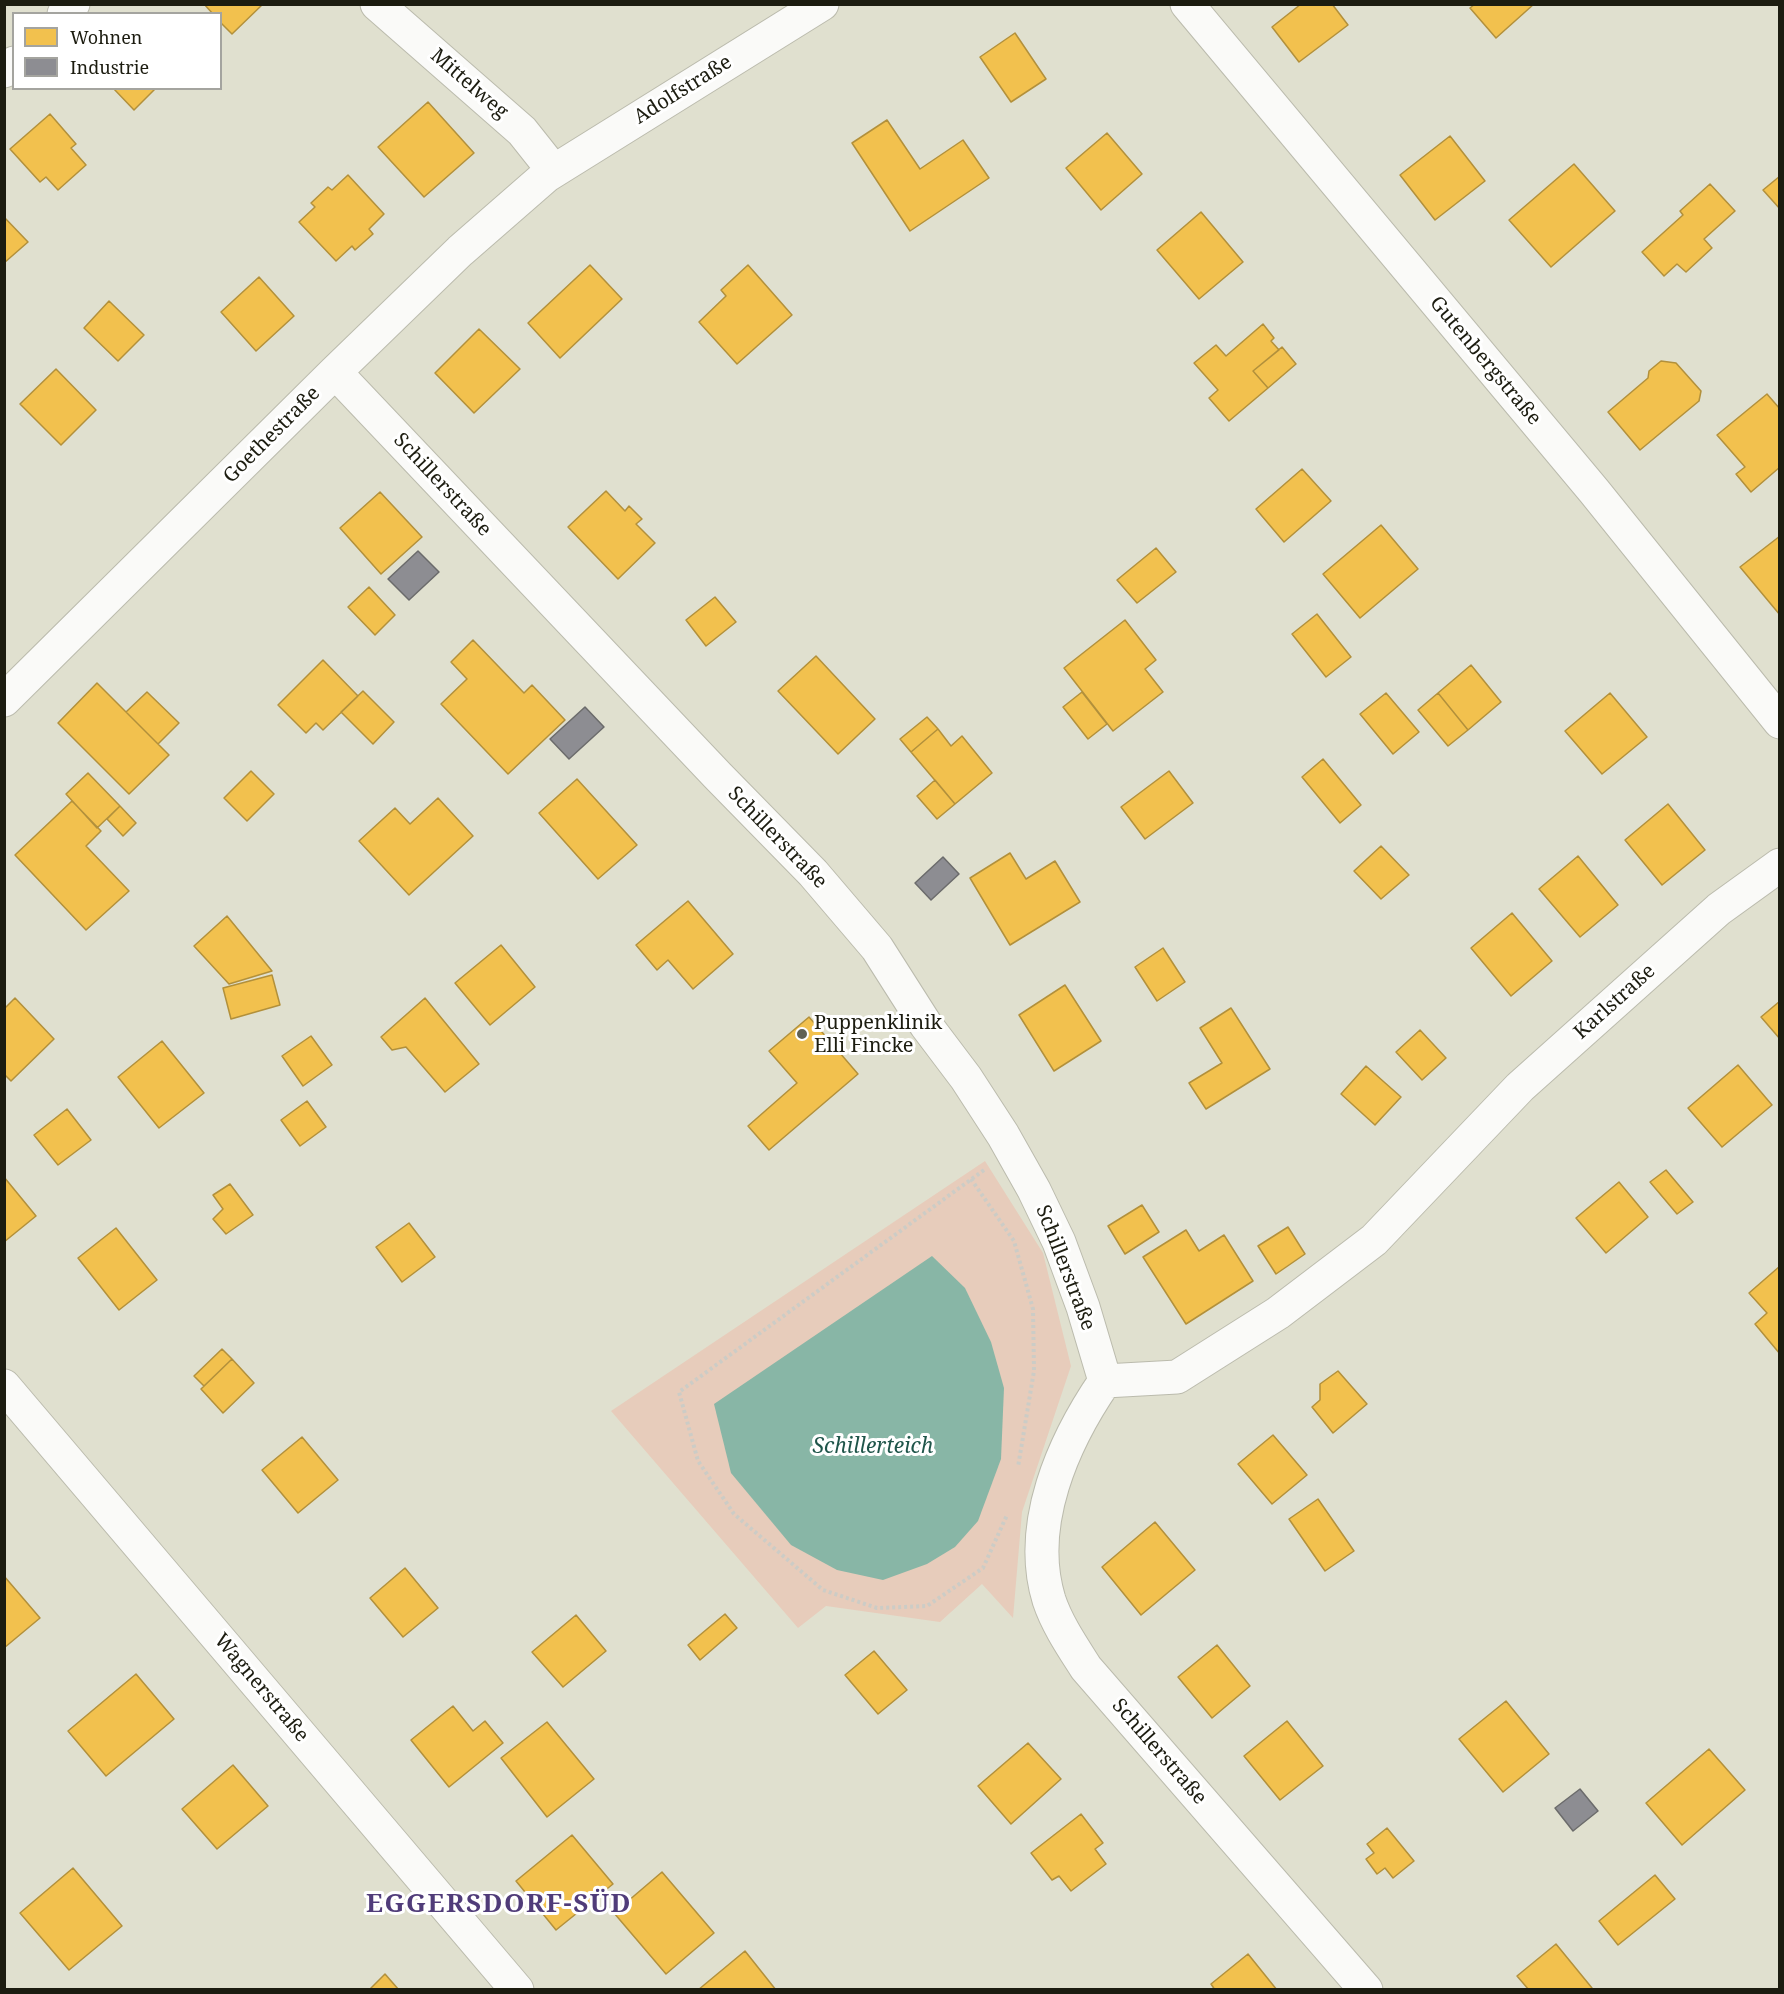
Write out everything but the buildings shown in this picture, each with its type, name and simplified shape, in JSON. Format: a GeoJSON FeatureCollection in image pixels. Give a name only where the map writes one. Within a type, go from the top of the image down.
{"type":"FeatureCollection","features":[{"type":"Feature","properties":{"kind":"street","name":"Mittelweg"},"geometry":{"type":"LineString","coordinates":[[377,4],[522,131],[550,173]]}},
{"type":"Feature","properties":{"kind":"street","name":"Adolfstraße"},"geometry":{"type":"LineString","coordinates":[[550,173],[822,4]]}},
{"type":"Feature","properties":{"kind":"street","name":"Gutenbergstraße"},"geometry":{"type":"LineString","coordinates":[[1187,4],[1586,482],[1779,722]]}},
{"type":"Feature","properties":{"kind":"street","name":"Goethestraße"},"geometry":{"type":"LineString","coordinates":[[4,700],[460,251],[550,173]]}},
{"type":"Feature","properties":{"kind":"street","name":"Schillerstraße"},"geometry":{"type":"LineString","coordinates":[[335,372],[813,873],[877,948],[926,1025],[966,1078],[1003,1135],[1034,1190],[1059,1242],[1083,1307],[1105,1381],[1084,1412],[1060,1464],[1048,1507],[1042,1546],[1043,1571],[1049,1600],[1062,1630],[1086,1668],[1366,1989]]}},
{"type":"Feature","properties":{"kind":"street","name":"Karlstraße"},"geometry":{"type":"LineString","coordinates":[[1105,1381],[1177,1377],[1278,1313],[1374,1240],[1459,1148],[1520,1087],[1719,909],[1779,865]]}},
{"type":"Feature","properties":{"kind":"street","name":"Wagnerstraße"},"geometry":{"type":"LineString","coordinates":[[4,1386],[517,1989]]}},
{"type":"Feature","properties":{"kind":"path"},"geometry":{"type":"LineString","coordinates":[[1008,1514],[983,1568],[927,1606],[877,1608],[823,1590],[734,1514],[698,1461],[680,1392],[971,1179],[1014,1241],[1033,1309],[1034,1371],[1017,1473]]}},
{"type":"Feature","properties":{"kind":"shaded area"},"geometry":{"type":"Polygon","coordinates":[[[985,1161],[1043,1253],[1071,1366],[1022,1512],[1013,1618],[982,1584],[940,1622],[826,1606],[798,1628],[611,1411],[985,1161]]]}},
{"type":"Feature","properties":{"kind":"water","name":"Schillerteich"},"geometry":{"type":"Polygon","coordinates":[[[932,1256],[965,1288],[991,1342],[1004,1388],[1001,1459],[978,1521],[955,1547],[927,1564],[883,1580],[837,1570],[791,1545],[731,1473],[714,1404],[932,1256]]]}},
{"type":"Feature","properties":{"kind":"place","name":"Puppenklinik Elli Fincke"},"geometry":{"type":"Point","coordinates":[802,1034]}},
{"type":"Feature","properties":{"kind":"district","name":"EGGERSDORF-SÜD"},"geometry":{"type":"Point","coordinates":[499,1905]}}]}
